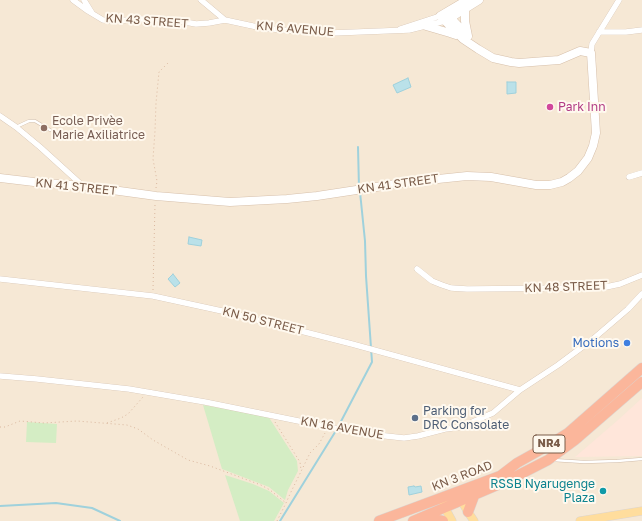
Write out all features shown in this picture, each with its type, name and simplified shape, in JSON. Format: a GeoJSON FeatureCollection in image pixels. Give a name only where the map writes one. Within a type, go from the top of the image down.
{"type":"FeatureCollection","features":[{"type":"Feature","properties":{"kind":"highway","name":"KN 3 ROAD"},"geometry":{"type":"LineString","coordinates":[[413,521],[445,508],[460,496],[500,476],[517,463],[568,433],[642,368]]}},
{"type":"Feature","properties":{"kind":"highway","name":"KN 3 ROAD"},"geometry":{"type":"LineString","coordinates":[[379,521],[442,498],[474,496],[507,482],[548,460],[574,440],[642,382]]}},
{"type":"Feature","properties":{"kind":"highway"},"geometry":{"type":"LineString","coordinates":[[468,512],[474,496]]}},
{"type":"Feature","properties":{"kind":"highway"},"geometry":{"type":"LineString","coordinates":[[423,517],[442,521]]}},
{"type":"Feature","properties":{"kind":"main road","name":"KN 6 AVENUE"},"geometry":{"type":"LineString","coordinates":[[445,17],[467,0]]}},
{"type":"Feature","properties":{"kind":"main road","name":"KN 6 AVENUE"},"geometry":{"type":"LineString","coordinates":[[445,17],[465,9],[479,0]]}},
{"type":"Feature","properties":{"kind":"main road"},"geometry":{"type":"LineString","coordinates":[[465,9],[465,37]]}},
{"type":"Feature","properties":{"kind":"main road"},"geometry":{"type":"LineString","coordinates":[[445,17],[465,37]]}},
{"type":"Feature","properties":{"kind":"main road"},"geometry":{"type":"LineString","coordinates":[[426,26],[465,37],[495,54],[501,60],[519,63],[558,60],[580,51],[591,53]]}},
{"type":"Feature","properties":{"kind":"main road","name":"KN 41 STREET"},"geometry":{"type":"LineString","coordinates":[[0,178],[83,186],[156,196],[230,202],[317,196],[408,182],[467,176],[491,177],[536,185],[550,185],[570,178],[578,171],[588,158],[593,146],[596,133],[591,53]]}},
{"type":"Feature","properties":{"kind":"main road"},"geometry":{"type":"LineString","coordinates":[[460,496],[474,521]]}},
{"type":"Feature","properties":{"kind":"main road"},"geometry":{"type":"LineString","coordinates":[[442,498],[445,508],[452,521]]}},
{"type":"Feature","properties":{"kind":"main road"},"geometry":{"type":"LineString","coordinates":[[580,521],[642,511]]}},
{"type":"Feature","properties":{"kind":"street","name":"KN 43 STREET"},"geometry":{"type":"LineString","coordinates":[[73,0],[94,17],[103,20],[116,21],[160,19],[196,24],[225,20]]}},
{"type":"Feature","properties":{"kind":"street"},"geometry":{"type":"LineString","coordinates":[[84,0],[94,17]]}},
{"type":"Feature","properties":{"kind":"street","name":"KN 6 AVENUE"},"geometry":{"type":"LineString","coordinates":[[201,0],[225,20],[262,28],[332,33],[409,30],[426,26],[445,17]]}},
{"type":"Feature","properties":{"kind":"street"},"geometry":{"type":"LineString","coordinates":[[591,53],[592,44],[620,0]]}},
{"type":"Feature","properties":{"kind":"street","name":"KN 6 AVENUE"},"geometry":{"type":"LineString","coordinates":[[396,30],[445,17]]}},
{"type":"Feature","properties":{"kind":"street"},"geometry":{"type":"LineString","coordinates":[[599,32],[626,32],[642,30]]}},
{"type":"Feature","properties":{"kind":"street"},"geometry":{"type":"LineString","coordinates":[[0,116],[40,146],[83,186]]}},
{"type":"Feature","properties":{"kind":"street"},"geometry":{"type":"LineString","coordinates":[[629,177],[642,173]]}},
{"type":"Feature","properties":{"kind":"street","name":"KN 48 STREET"},"geometry":{"type":"LineString","coordinates":[[417,269],[432,281],[451,288],[467,289],[606,287],[620,284],[642,276]]}},
{"type":"Feature","properties":{"kind":"street","name":"KN 50 STREET"},"geometry":{"type":"LineString","coordinates":[[0,279],[153,296],[222,311],[352,344],[520,390]]}},
{"type":"Feature","properties":{"kind":"street","name":"KN 16 AVENUE"},"geometry":{"type":"LineString","coordinates":[[0,376],[129,389],[205,402],[329,427],[404,438],[461,427],[493,413],[520,390],[558,365],[593,339],[628,309],[642,294]]}},
{"type":"Feature","properties":{"kind":"lane"},"geometry":{"type":"LineString","coordinates":[[16,127],[35,121],[50,130]]}},
{"type":"Feature","properties":{"kind":"lane"},"geometry":{"type":"LineString","coordinates":[[548,460],[584,462],[642,459]]}},
{"type":"Feature","properties":{"kind":"path"},"geometry":{"type":"LineString","coordinates":[[153,296],[157,181],[153,159],[156,103],[159,72],[168,63]]}},
{"type":"Feature","properties":{"kind":"path"},"geometry":{"type":"LineString","coordinates":[[106,423],[128,414],[147,392]]}},
{"type":"Feature","properties":{"kind":"path"},"geometry":{"type":"LineString","coordinates":[[270,415],[300,462],[301,470]]}},
{"type":"Feature","properties":{"kind":"path"},"geometry":{"type":"LineString","coordinates":[[0,427],[20,421],[44,423],[77,420],[127,425],[138,429],[153,440],[188,460],[210,466],[261,485],[270,490],[286,503]]}},
{"type":"Feature","properties":{"kind":"path"},"geometry":{"type":"LineString","coordinates":[[278,521],[310,453],[319,444],[329,427]]}},
{"type":"Feature","properties":{"kind":"shaded area"},"geometry":{"type":"Polygon","coordinates":[[[0,0],[642,0],[642,521],[0,521],[0,0]]]}},
{"type":"Feature","properties":{"kind":"shaded area"},"geometry":{"type":"Polygon","coordinates":[[[642,398],[642,456],[575,457],[618,420],[642,398]]]}},
{"type":"Feature","properties":{"kind":"green space"},"geometry":{"type":"Polygon","coordinates":[[[203,405],[268,416],[297,461],[298,471],[288,490],[285,500],[269,487],[222,469],[203,405]]]}},
{"type":"Feature","properties":{"kind":"green space"},"geometry":{"type":"Polygon","coordinates":[[[27,422],[57,424],[56,443],[26,442],[27,422]]]}},
{"type":"Feature","properties":{"kind":"green space"},"geometry":{"type":"Polygon","coordinates":[[[225,475],[269,491],[284,503],[274,521],[240,521],[225,475]]]}},
{"type":"Feature","properties":{"kind":"water"},"geometry":{"type":"Polygon","coordinates":[[[408,78],[411,87],[397,93],[393,85],[408,78]]]}},
{"type":"Feature","properties":{"kind":"water"},"geometry":{"type":"Polygon","coordinates":[[[507,82],[516,82],[516,93],[507,94],[507,82]]]}},
{"type":"Feature","properties":{"kind":"water"},"geometry":{"type":"Polygon","coordinates":[[[189,237],[202,240],[201,246],[188,244],[189,237]]]}},
{"type":"Feature","properties":{"kind":"water"},"geometry":{"type":"Polygon","coordinates":[[[173,274],[180,283],[175,287],[168,279],[173,274]]]}},
{"type":"Feature","properties":{"kind":"water"},"geometry":{"type":"Polygon","coordinates":[[[421,486],[422,492],[409,495],[408,487],[421,486]]]}},
{"type":"Feature","properties":{"kind":"waterway"},"geometry":{"type":"LineString","coordinates":[[358,147],[359,188]]}},
{"type":"Feature","properties":{"kind":"waterway"},"geometry":{"type":"LineString","coordinates":[[280,521],[337,429],[372,362],[365,241],[360,192]]}},
{"type":"Feature","properties":{"kind":"waterway"},"geometry":{"type":"LineString","coordinates":[[0,506],[56,503],[92,508],[120,521]]}},
{"type":"Feature","properties":{"kind":"place","name":"Park Inn"},"geometry":{"type":"Point","coordinates":[550,107]}},
{"type":"Feature","properties":{"kind":"place","name":"Ecole Privèe Marie Axiliatrice"},"geometry":{"type":"Point","coordinates":[44,128]}},
{"type":"Feature","properties":{"kind":"place","name":"Motions"},"geometry":{"type":"Point","coordinates":[627,343]}},
{"type":"Feature","properties":{"kind":"place","name":"Parking for DRC Consolate"},"geometry":{"type":"Point","coordinates":[415,418]}},
{"type":"Feature","properties":{"kind":"place","name":"RSSB Nyarugenge Plaza"},"geometry":{"type":"Point","coordinates":[603,491]}}]}
